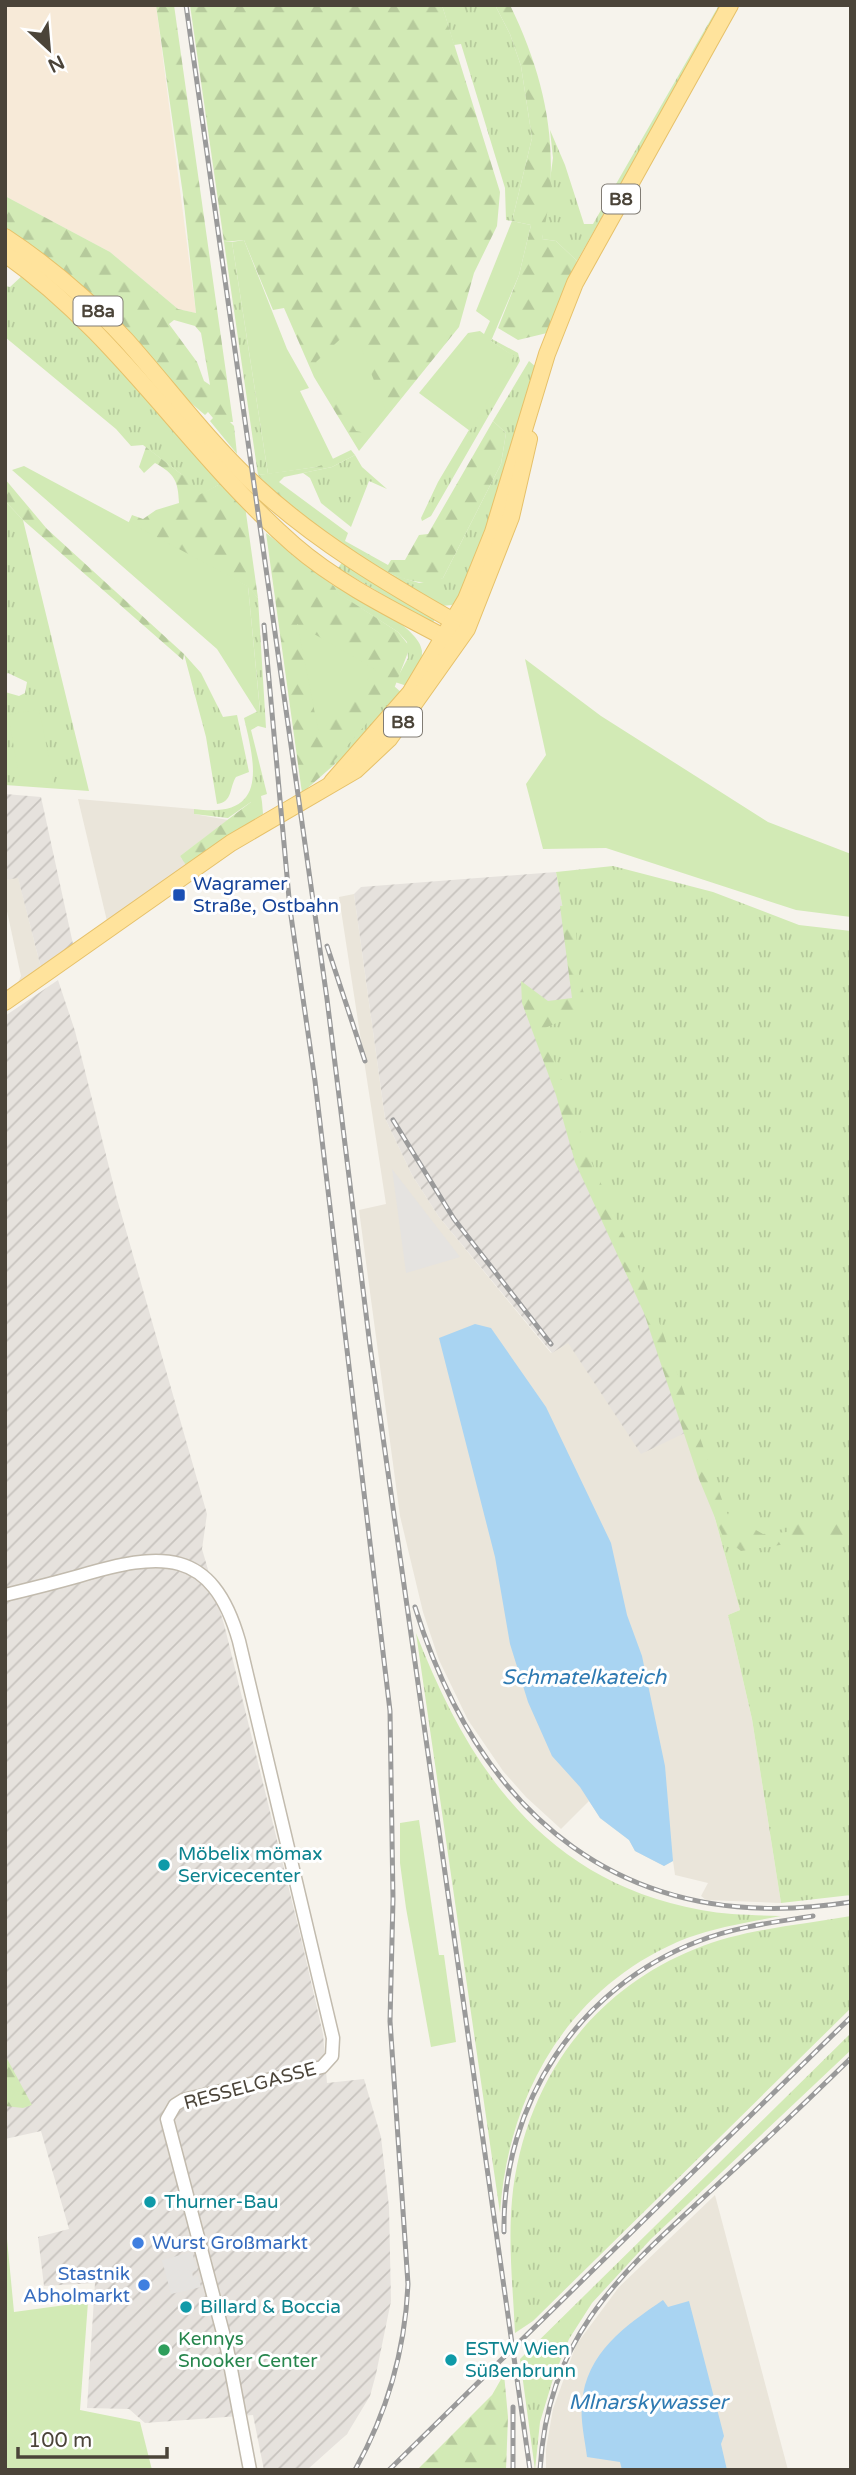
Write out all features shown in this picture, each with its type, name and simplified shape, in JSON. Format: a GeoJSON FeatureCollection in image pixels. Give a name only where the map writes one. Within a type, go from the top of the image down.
{"type":"FeatureCollection","features":[{"type":"Feature","properties":{"kind":"main road","name":"B8"},"geometry":{"type":"LineString","coordinates":[[5,1002],[231,843],[356,770],[389,739],[460,625],[483,561],[554,333],[575,283],[730,5]]}},
{"type":"Feature","properties":{"kind":"main road","name":"B8a"},"geometry":{"type":"LineString","coordinates":[[5,237],[48,268],[101,314],[224,453],[288,514],[329,547],[460,625]]}},
{"type":"Feature","properties":{"kind":"main road","name":"B8a"},"geometry":{"type":"LineString","coordinates":[[5,254],[89,322],[239,490],[294,545],[356,588],[451,641]]}},
{"type":"Feature","properties":{"kind":"main road"},"geometry":{"type":"LineString","coordinates":[[413,620],[426,637],[430,660]]}},
{"type":"Feature","properties":{"kind":"main road","name":"B8"},"geometry":{"type":"LineString","coordinates":[[332,782],[410,692],[430,660],[451,641]]}},
{"type":"Feature","properties":{"kind":"street","name":"RESSELGASSE"},"geometry":{"type":"LineString","coordinates":[[5,1595],[131,1561],[158,1559],[193,1570],[216,1588],[230,1610],[237,1632],[333,2038],[330,2060],[312,2071],[183,2100],[170,2112],[167,2127],[227,2348],[250,2470]]}},
{"type":"Feature","properties":{"kind":"shaded area"},"geometry":{"type":"Polygon","coordinates":[[[5,5],[156,5],[196,313],[178,309],[110,252],[5,196],[5,5]]]}},
{"type":"Feature","properties":{"kind":"shaded area"},"geometry":{"type":"Polygon","coordinates":[[[5,794],[41,797],[73,944],[41,968],[18,878],[5,880],[5,794]]]}},
{"type":"Feature","properties":{"kind":"shaded area"},"geometry":{"type":"Polygon","coordinates":[[[78,799],[194,809],[194,814],[228,820],[180,856],[186,865],[107,921],[78,799]]]}},
{"type":"Feature","properties":{"kind":"shaded area"},"geometry":{"type":"Polygon","coordinates":[[[556,872],[581,1006],[691,1430],[641,1454],[568,1343],[552,1353],[439,1217],[412,1175],[385,1118],[354,894],[361,887],[556,872]]]}},
{"type":"Feature","properties":{"kind":"shaded area"},"geometry":{"type":"Polygon","coordinates":[[[18,877],[41,968],[18,983],[21,976],[5,902],[5,880],[18,877]]]}},
{"type":"Feature","properties":{"kind":"shaded area"},"geometry":{"type":"Polygon","coordinates":[[[354,894],[385,1118],[412,1175],[439,1217],[551,1353],[568,1342],[595,1380],[691,1430],[740,1610],[728,1615],[752,1719],[781,1903],[706,1900],[701,1896],[708,1883],[675,1875],[673,1861],[664,1866],[635,1851],[629,1840],[600,1818],[589,1801],[561,1829],[526,1797],[503,1771],[468,1720],[439,1660],[423,1612],[400,1516],[359,1210],[386,1204],[339,897],[354,894]]]}},
{"type":"Feature","properties":{"kind":"shaded area"},"geometry":{"type":"Polygon","coordinates":[[[58,980],[75,1031],[117,1199],[207,1514],[202,1549],[225,1628],[301,1938],[323,2034],[327,2083],[364,2079],[381,2137],[389,2207],[391,2301],[376,2374],[370,2396],[347,2434],[307,2470],[264,2470],[253,2415],[145,2423],[129,2409],[87,2408],[95,2283],[44,2286],[38,2237],[69,2229],[41,2131],[5,2139],[5,1016],[58,980]]]}},
{"type":"Feature","properties":{"kind":"shaded area"},"geometry":{"type":"Polygon","coordinates":[[[392,1169],[460,1257],[406,1273],[392,1169]]]}},
{"type":"Feature","properties":{"kind":"shaded area"},"geometry":{"type":"Polygon","coordinates":[[[715,2195],[788,2470],[546,2470],[546,2449],[553,2409],[576,2345],[619,2287],[715,2195]]]}},
{"type":"Feature","properties":{"kind":"shaded area"},"geometry":{"type":"Polygon","coordinates":[[[192,2252],[197,2270],[192,2272],[193,2277],[198,2276],[201,2287],[171,2294],[162,2260],[192,2252]]]}},
{"type":"Feature","properties":{"kind":"green space"},"geometry":{"type":"Polygon","coordinates":[[[156,5],[174,5],[233,422],[230,422],[234,426],[237,454],[210,421],[213,418],[208,412],[205,415],[184,397],[5,231],[5,196],[110,252],[178,309],[196,313],[183,195],[156,5]],[[174,320],[169,324],[197,362],[204,381],[210,385],[201,333],[195,326],[174,320]]]}},
{"type":"Feature","properties":{"kind":"green space"},"geometry":{"type":"Polygon","coordinates":[[[190,5],[442,5],[500,192],[497,226],[474,273],[459,327],[359,451],[314,377],[284,308],[273,310],[244,240],[224,242],[190,5]]]}},
{"type":"Feature","properties":{"kind":"green space"},"geometry":{"type":"Polygon","coordinates":[[[442,5],[495,5],[510,34],[521,66],[532,138],[512,221],[506,220],[505,188],[461,44],[454,45],[442,5]]]}},
{"type":"Feature","properties":{"kind":"green space"},"geometry":{"type":"Polygon","coordinates":[[[495,5],[510,5],[523,33],[542,91],[551,178],[542,239],[556,241],[577,261],[547,333],[518,340],[498,328],[519,275],[531,225],[512,221],[532,138],[521,66],[510,34],[495,5]]]}},
{"type":"Feature","properties":{"kind":"green space"},"geometry":{"type":"Polygon","coordinates":[[[719,5],[722,5],[577,261],[556,241],[542,239],[553,158],[550,130],[565,165],[584,224],[593,224],[719,5]]]}},
{"type":"Feature","properties":{"kind":"green space"},"geometry":{"type":"Polygon","coordinates":[[[512,221],[531,225],[519,275],[491,341],[514,356],[470,431],[419,393],[468,333],[480,331],[484,334],[490,321],[476,311],[512,221]]]}},
{"type":"Feature","properties":{"kind":"green space"},"geometry":{"type":"Polygon","coordinates":[[[244,240],[287,349],[309,388],[300,391],[334,461],[316,467],[268,474],[232,242],[244,240]]]}},
{"type":"Feature","properties":{"kind":"green space"},"geometry":{"type":"Polygon","coordinates":[[[224,242],[232,242],[268,474],[258,475],[224,242]]]}},
{"type":"Feature","properties":{"kind":"green space"},"geometry":{"type":"Polygon","coordinates":[[[24,274],[84,327],[222,483],[197,497],[181,474],[143,445],[131,446],[116,429],[5,337],[5,286],[10,287],[24,274]]]}},
{"type":"Feature","properties":{"kind":"green space"},"geometry":{"type":"Polygon","coordinates":[[[353,327],[386,411],[366,433],[356,431],[316,362],[353,327]]]}},
{"type":"Feature","properties":{"kind":"green space"},"geometry":{"type":"Polygon","coordinates":[[[492,339],[518,353],[520,361],[431,516],[422,521],[438,482],[513,356],[491,341],[492,339]]]}},
{"type":"Feature","properties":{"kind":"green space"},"geometry":{"type":"Polygon","coordinates":[[[529,361],[536,367],[488,530],[463,589],[452,605],[441,606],[378,570],[419,583],[443,578],[501,464],[506,433],[493,421],[529,361]]]}},
{"type":"Feature","properties":{"kind":"green space"},"geometry":{"type":"Polygon","coordinates":[[[493,421],[506,433],[501,464],[443,578],[423,582],[399,577],[372,565],[318,529],[258,475],[316,467],[351,450],[355,455],[332,467],[284,477],[279,482],[348,533],[345,541],[388,565],[391,560],[405,560],[419,535],[428,534],[493,421]]]}},
{"type":"Feature","properties":{"kind":"green space"},"geometry":{"type":"Polygon","coordinates":[[[146,447],[189,480],[197,496],[222,483],[245,506],[258,598],[247,586],[128,524],[132,515],[143,519],[156,510],[179,503],[178,489],[167,471],[155,463],[144,473],[139,467],[146,447]]]}},
{"type":"Feature","properties":{"kind":"green space"},"geometry":{"type":"Polygon","coordinates":[[[355,455],[362,467],[387,489],[369,481],[351,527],[321,503],[310,478],[303,473],[332,467],[355,455]]]}},
{"type":"Feature","properties":{"kind":"green space"},"geometry":{"type":"Polygon","coordinates":[[[24,466],[248,586],[260,711],[257,712],[217,649],[12,470],[24,466]]]}},
{"type":"Feature","properties":{"kind":"green space"},"geometry":{"type":"Polygon","coordinates":[[[5,479],[47,529],[184,654],[183,660],[23,520],[5,501],[5,479]]]}},
{"type":"Feature","properties":{"kind":"green space"},"geometry":{"type":"Polygon","coordinates":[[[5,501],[23,520],[89,791],[5,785],[5,692],[19,696],[25,693],[27,682],[8,673],[5,675],[5,501]]]}},
{"type":"Feature","properties":{"kind":"green space"},"geometry":{"type":"Polygon","coordinates":[[[266,533],[334,586],[338,593],[398,632],[410,647],[392,694],[334,761],[335,764],[302,793],[266,533]]]}},
{"type":"Feature","properties":{"kind":"green space"},"geometry":{"type":"Polygon","coordinates":[[[343,561],[436,618],[432,624],[338,568],[343,561]]]}},
{"type":"Feature","properties":{"kind":"green space"},"geometry":{"type":"Polygon","coordinates":[[[337,585],[400,623],[419,642],[421,660],[407,686],[395,682],[408,658],[407,642],[398,632],[337,593],[334,586],[337,585]]]}},
{"type":"Feature","properties":{"kind":"green space"},"geometry":{"type":"Polygon","coordinates":[[[248,586],[258,598],[266,728],[258,726],[251,730],[267,794],[261,796],[262,802],[251,802],[228,818],[194,814],[194,809],[218,810],[235,806],[246,798],[251,786],[252,755],[244,718],[260,710],[248,586]]]}},
{"type":"Feature","properties":{"kind":"green space"},"geometry":{"type":"Polygon","coordinates":[[[297,624],[376,670],[319,734],[297,624]]]}},
{"type":"Feature","properties":{"kind":"green space"},"geometry":{"type":"Polygon","coordinates":[[[184,654],[201,673],[223,717],[237,715],[249,772],[236,777],[228,797],[222,803],[217,804],[206,737],[184,654]]]}},
{"type":"Feature","properties":{"kind":"green space"},"geometry":{"type":"Polygon","coordinates":[[[525,659],[601,716],[768,822],[851,854],[851,917],[796,910],[606,848],[543,849],[526,784],[546,755],[525,659]]]}},
{"type":"Feature","properties":{"kind":"green space"},"geometry":{"type":"Polygon","coordinates":[[[394,686],[402,693],[338,766],[333,761],[391,694],[394,686]]]}},
{"type":"Feature","properties":{"kind":"green space"},"geometry":{"type":"Polygon","coordinates":[[[39,709],[54,783],[21,786],[8,715],[39,709]]]}},
{"type":"Feature","properties":{"kind":"green space"},"geometry":{"type":"Polygon","coordinates":[[[251,802],[262,802],[263,814],[186,865],[180,856],[251,802]]]}},
{"type":"Feature","properties":{"kind":"green space"},"geometry":{"type":"Polygon","coordinates":[[[613,866],[713,892],[799,925],[851,931],[851,1895],[781,1903],[752,1719],[728,1615],[740,1610],[691,1430],[602,1201],[537,1023],[581,1006],[556,872],[613,866]]]}},
{"type":"Feature","properties":{"kind":"green space"},"geometry":{"type":"Polygon","coordinates":[[[574,905],[579,975],[588,1009],[543,1029],[591,1161],[646,1285],[726,1511],[733,1524],[747,1525],[763,1534],[787,1532],[787,1521],[800,1517],[823,1523],[840,1517],[851,1520],[851,1534],[741,1551],[723,1537],[699,1479],[644,1313],[575,1162],[556,1095],[522,1003],[521,981],[548,1001],[572,998],[560,906],[574,905]]]}},
{"type":"Feature","properties":{"kind":"green space"},"geometry":{"type":"Polygon","coordinates":[[[416,1633],[461,1730],[489,1773],[520,1812],[557,1846],[599,1874],[646,1896],[711,1912],[781,1916],[687,1938],[646,1958],[610,1983],[579,2013],[553,2047],[532,2085],[516,2125],[506,2168],[500,2213],[416,1633]]]}},
{"type":"Feature","properties":{"kind":"green space"},"geometry":{"type":"Polygon","coordinates":[[[419,1820],[439,1955],[444,1955],[456,2042],[431,2047],[400,1863],[400,1823],[419,1820]]]}},
{"type":"Feature","properties":{"kind":"green space"},"geometry":{"type":"Polygon","coordinates":[[[851,1916],[851,2008],[533,2321],[515,2333],[510,2233],[519,2159],[530,2119],[547,2082],[568,2048],[593,2018],[623,1990],[657,1967],[695,1949],[752,1932],[851,1916]]]}},
{"type":"Feature","properties":{"kind":"green space"},"geometry":{"type":"Polygon","coordinates":[[[851,2033],[851,2050],[651,2239],[592,2303],[569,2339],[553,2379],[540,2422],[535,2470],[520,2359],[851,2033]]]}},
{"type":"Feature","properties":{"kind":"green space"},"geometry":{"type":"Polygon","coordinates":[[[5,2055],[32,2105],[23,2108],[5,2106],[5,2055]]]}},
{"type":"Feature","properties":{"kind":"green space"},"geometry":{"type":"Polygon","coordinates":[[[5,2218],[14,2312],[88,2302],[80,2410],[140,2422],[152,2470],[5,2470],[5,2218]]]}},
{"type":"Feature","properties":{"kind":"green space"},"geometry":{"type":"Polygon","coordinates":[[[504,2374],[508,2417],[506,2470],[417,2470],[492,2395],[504,2374]]]}},
{"type":"Feature","properties":{"kind":"water","name":"Schmatelkateich"},"geometry":{"type":"Polygon","coordinates":[[[475,1324],[491,1328],[546,1407],[611,1543],[627,1615],[642,1656],[665,1766],[673,1861],[664,1866],[635,1851],[629,1840],[600,1818],[580,1787],[552,1756],[528,1702],[510,1644],[495,1557],[439,1338],[475,1324]]]}},
{"type":"Feature","properties":{"kind":"water","name":"Mlnarskywasser"},"geometry":{"type":"Polygon","coordinates":[[[663,2300],[668,2307],[689,2301],[724,2436],[721,2444],[727,2470],[622,2470],[620,2462],[587,2457],[582,2410],[585,2385],[591,2369],[610,2342],[663,2300]]]}},
{"type":"Feature","properties":{"kind":"railway"},"geometry":{"type":"LineString","coordinates":[[186,5],[327,999],[370,1346],[530,2470]]}},
{"type":"Feature","properties":{"kind":"railway"},"geometry":{"type":"LineString","coordinates":[[264,625],[290,909],[315,1081],[390,1711],[393,1899],[390,2021],[408,2284],[403,2333],[393,2380],[377,2425],[355,2470]]}},
{"type":"Feature","properties":{"kind":"railway"},"geometry":{"type":"LineString","coordinates":[[327,946],[365,1061]]}},
{"type":"Feature","properties":{"kind":"railway"},"geometry":{"type":"LineString","coordinates":[[393,1120],[454,1219],[551,1344]]}},
{"type":"Feature","properties":{"kind":"railway"},"geometry":{"type":"LineString","coordinates":[[415,1607],[443,1681],[479,1747],[522,1802],[573,1847],[631,1880],[697,1901],[770,1908],[851,1902]]}},
{"type":"Feature","properties":{"kind":"railway"},"geometry":{"type":"LineString","coordinates":[[504,2232],[507,2185],[517,2139],[533,2096],[555,2056],[584,2020],[617,1988],[656,1961],[699,1941],[741,1929],[813,1916]]}},
{"type":"Feature","properties":{"kind":"railway"},"geometry":{"type":"LineString","coordinates":[[389,2470],[851,2017]]}},
{"type":"Feature","properties":{"kind":"railway"},"geometry":{"type":"LineString","coordinates":[[540,2470],[546,2422],[558,2380],[575,2343],[596,2309],[650,2247],[851,2058]]}},
{"type":"Feature","properties":{"kind":"railway"},"geometry":{"type":"LineString","coordinates":[[513,2407],[513,2470]]}},
{"type":"Feature","properties":{"kind":"place","name":"Wagramer Straße, Ostbahn"},"geometry":{"type":"Point","coordinates":[179,895]}},
{"type":"Feature","properties":{"kind":"place","name":"Möbelix mömax Servicecenter"},"geometry":{"type":"Point","coordinates":[164,1865]}},
{"type":"Feature","properties":{"kind":"place","name":"Thurner-Bau"},"geometry":{"type":"Point","coordinates":[150,2202]}},
{"type":"Feature","properties":{"kind":"place","name":"Wurst Großmarkt"},"geometry":{"type":"Point","coordinates":[138,2243]}},
{"type":"Feature","properties":{"kind":"place","name":"Stastnik Abholmarkt"},"geometry":{"type":"Point","coordinates":[144,2285]}},
{"type":"Feature","properties":{"kind":"place","name":"Billard & Boccia"},"geometry":{"type":"Point","coordinates":[186,2307]}},
{"type":"Feature","properties":{"kind":"place","name":"Kennys Snooker Center"},"geometry":{"type":"Point","coordinates":[164,2350]}},
{"type":"Feature","properties":{"kind":"place","name":"ESTW Wien Süßenbrunn"},"geometry":{"type":"Point","coordinates":[451,2360]}}]}
